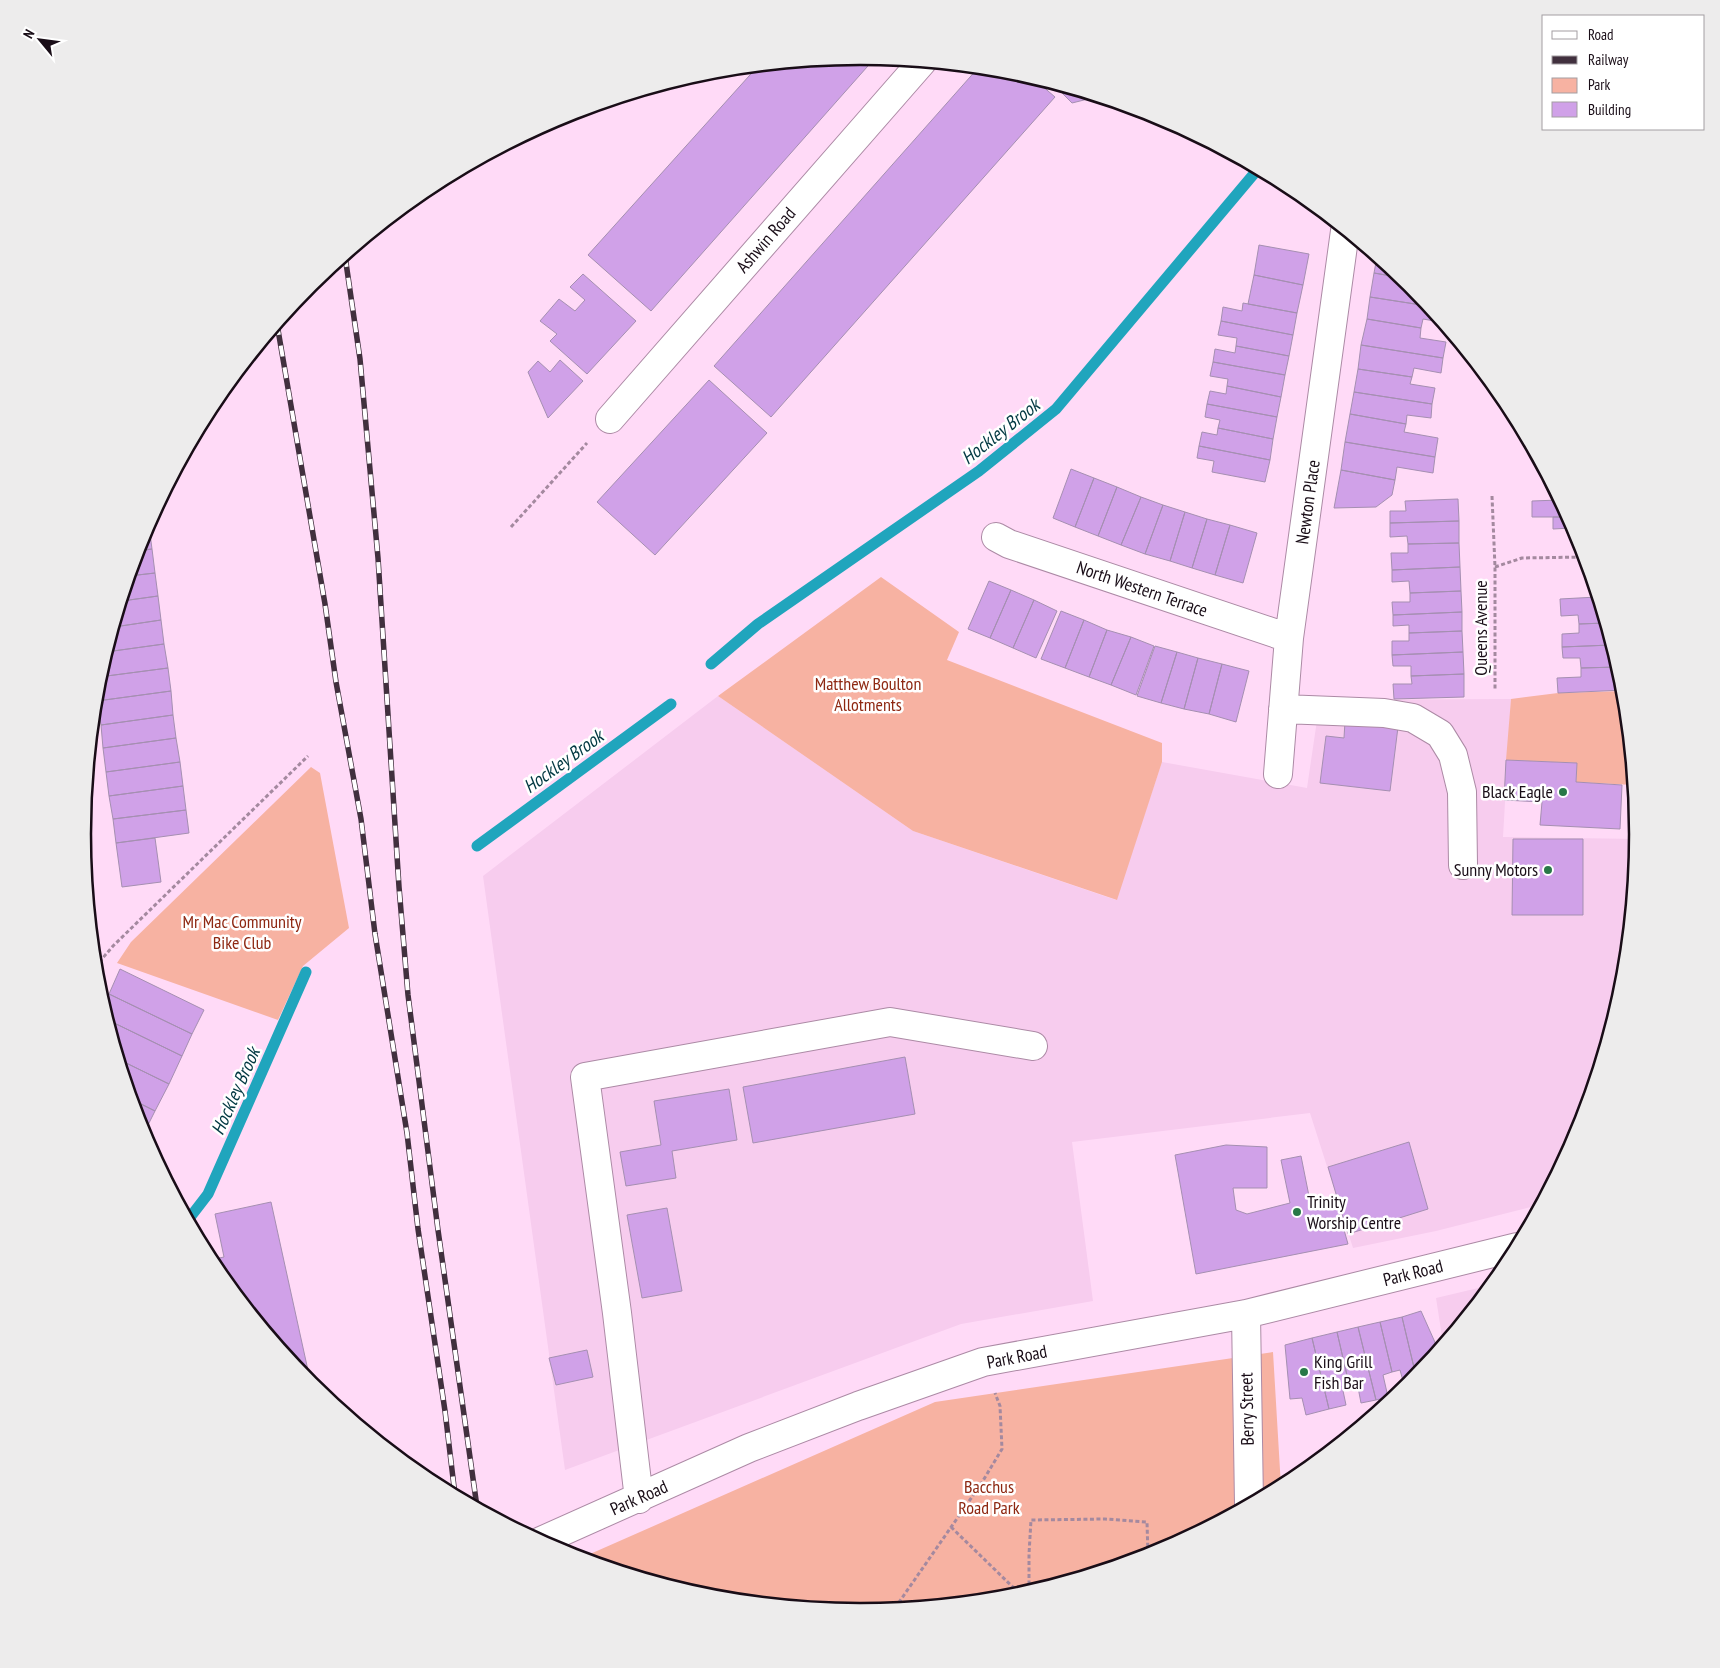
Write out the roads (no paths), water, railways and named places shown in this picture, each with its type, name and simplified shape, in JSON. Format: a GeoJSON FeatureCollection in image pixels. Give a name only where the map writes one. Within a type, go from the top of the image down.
{"type":"FeatureCollection","features":[{"type":"Feature","properties":{"kind":"street","name":"Ashwin Road"},"geometry":{"type":"LineString","coordinates":[[610,418],[917,68]]}},
{"type":"Feature","properties":{"kind":"street","name":"Newton Place"},"geometry":{"type":"LineString","coordinates":[[1278,774],[1289,638],[1344,237]]}},
{"type":"Feature","properties":{"kind":"street","name":"North Western Terrace"},"geometry":{"type":"LineString","coordinates":[[996,537],[1019,548],[1289,638]]}},
{"type":"Feature","properties":{"kind":"street"},"geometry":{"type":"LineString","coordinates":[[1283,709],[1384,713],[1413,718],[1440,734],[1453,755],[1462,792],[1463,865]]}},
{"type":"Feature","properties":{"kind":"street"},"geometry":{"type":"LineString","coordinates":[[639,1498],[617,1313],[585,1077],[890,1022],[1033,1046]]}},
{"type":"Feature","properties":{"kind":"street","name":"Park Road"},"geometry":{"type":"LineString","coordinates":[[550,1537],[749,1448],[858,1406],[983,1362],[1246,1314],[1506,1250]]}},
{"type":"Feature","properties":{"kind":"street","name":"Berry Street"},"geometry":{"type":"LineString","coordinates":[[1246,1314],[1249,1497]]}},
{"type":"Feature","properties":{"kind":"waterway","name":"Hockley Brook"},"geometry":{"type":"LineString","coordinates":[[711,664],[758,624],[979,471],[1056,409],[1254,174]]}},
{"type":"Feature","properties":{"kind":"waterway","name":"Hockley Brook"},"geometry":{"type":"LineString","coordinates":[[477,846],[671,704]]}},
{"type":"Feature","properties":{"kind":"waterway","name":"Hockley Brook"},"geometry":{"type":"LineString","coordinates":[[192,1215],[208,1194],[306,972]]}},
{"type":"Feature","properties":{"kind":"railway"},"geometry":{"type":"LineString","coordinates":[[346,262],[360,359],[378,558],[399,887],[408,995],[438,1230],[476,1501]]}},
{"type":"Feature","properties":{"kind":"railway"},"geometry":{"type":"LineString","coordinates":[[278,332],[325,604],[336,682],[361,819],[375,934],[407,1133],[418,1229],[445,1411],[454,1486]]}},
{"type":"Feature","properties":{"kind":"place","name":"Black Eagle"},"geometry":{"type":"Point","coordinates":[1563,792]}},
{"type":"Feature","properties":{"kind":"place","name":"Sunny Motors"},"geometry":{"type":"Point","coordinates":[1548,870]}},
{"type":"Feature","properties":{"kind":"place","name":"Trinity Worship Centre"},"geometry":{"type":"Point","coordinates":[1297,1212]}},
{"type":"Feature","properties":{"kind":"place","name":"King Grill Fish Bar"},"geometry":{"type":"Point","coordinates":[1304,1372]}},
{"type":"Feature","properties":{"kind":"park label","name":"Matthew Boulton Allotments"},"geometry":{"type":"Point","coordinates":[868,694]}},
{"type":"Feature","properties":{"kind":"park label","name":"Mr Mac Community Bike Club"},"geometry":{"type":"Point","coordinates":[242,932]}},
{"type":"Feature","properties":{"kind":"park label","name":"Bacchus Road Park"},"geometry":{"type":"Point","coordinates":[989,1497]}}]}
